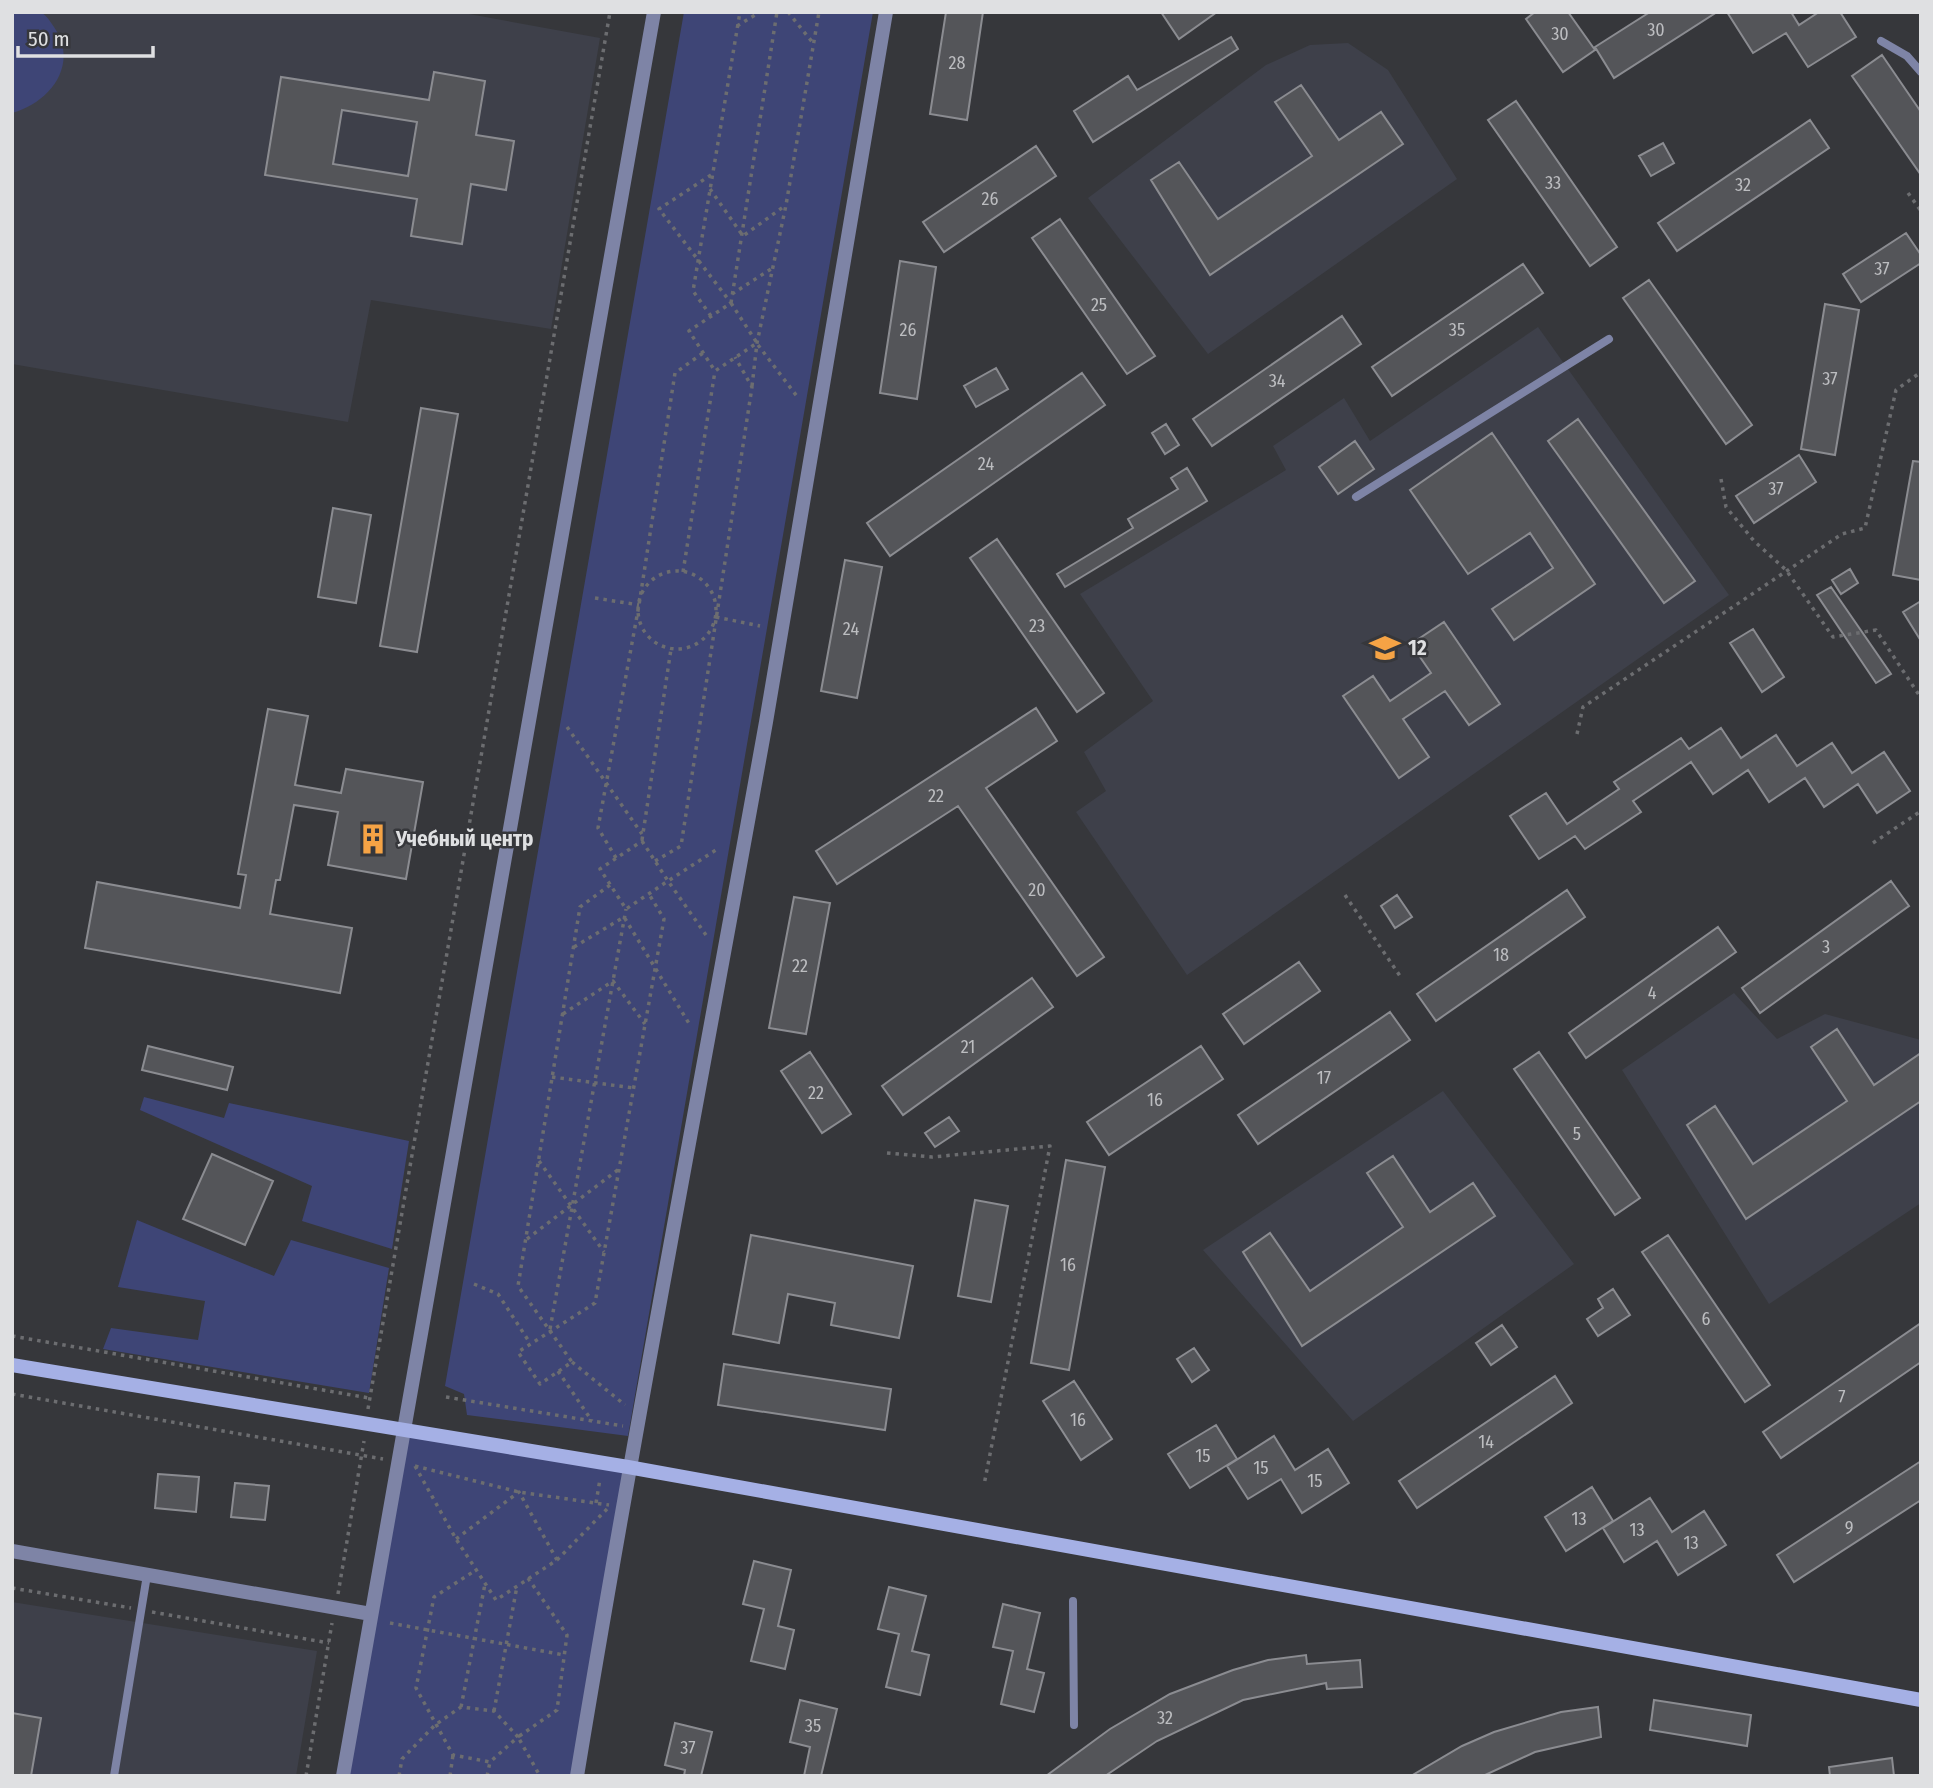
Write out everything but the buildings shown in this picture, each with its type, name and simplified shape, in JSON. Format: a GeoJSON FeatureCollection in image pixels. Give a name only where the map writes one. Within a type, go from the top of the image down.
{"type":"FeatureCollection","features":[{"type":"Feature","properties":{"kind":"street"},"geometry":{"type":"LineString","coordinates":[[343,1776],[406,1432],[654,12]]}},
{"type":"Feature","properties":{"kind":"street"},"geometry":{"type":"LineString","coordinates":[[577,1776],[628,1467],[768,714],[886,12]]}},
{"type":"Feature","properties":{"kind":"street"},"geometry":{"type":"LineString","coordinates":[[12,1365],[628,1467],[1921,1700]]}},
{"type":"Feature","properties":{"kind":"street"},"geometry":{"type":"LineString","coordinates":[[12,1551],[371,1614]]}},
{"type":"Feature","properties":{"kind":"lane"},"geometry":{"type":"LineString","coordinates":[[1881,41],[1908,56],[1921,72]]}},
{"type":"Feature","properties":{"kind":"lane"},"geometry":{"type":"LineString","coordinates":[[1356,497],[1609,339]]}},
{"type":"Feature","properties":{"kind":"lane"},"geometry":{"type":"LineString","coordinates":[[114,1776],[147,1574]]}},
{"type":"Feature","properties":{"kind":"lane"},"geometry":{"type":"LineString","coordinates":[[1073,1601],[1074,1724]]}},
{"type":"Feature","properties":{"kind":"path"},"geometry":{"type":"LineString","coordinates":[[368,1411],[610,12]]}},
{"type":"Feature","properties":{"kind":"path"},"geometry":{"type":"LineString","coordinates":[[711,316],[693,291],[740,12]]}},
{"type":"Feature","properties":{"kind":"path"},"geometry":{"type":"LineString","coordinates":[[737,26],[760,12]]}},
{"type":"Feature","properties":{"kind":"path"},"geometry":{"type":"LineString","coordinates":[[684,572],[715,371],[689,331],[731,303],[777,12]]}},
{"type":"Feature","properties":{"kind":"path"},"geometry":{"type":"LineString","coordinates":[[788,12],[814,44]]}},
{"type":"Feature","properties":{"kind":"path"},"geometry":{"type":"LineString","coordinates":[[655,861],[681,846],[757,343],[786,205],[819,12]]}},
{"type":"Feature","properties":{"kind":"path"},"geometry":{"type":"LineString","coordinates":[[713,174],[659,209],[731,303],[799,399]]}},
{"type":"Feature","properties":{"kind":"path"},"geometry":{"type":"LineString","coordinates":[[710,189],[743,236]]}},
{"type":"Feature","properties":{"kind":"path"},"geometry":{"type":"LineString","coordinates":[[1908,193],[1921,211]]}},
{"type":"Feature","properties":{"kind":"path"},"geometry":{"type":"LineString","coordinates":[[743,236],[786,205]]}},
{"type":"Feature","properties":{"kind":"path"},"geometry":{"type":"LineString","coordinates":[[732,295],[773,268]]}},
{"type":"Feature","properties":{"kind":"path"},"geometry":{"type":"LineString","coordinates":[[715,371],[757,343]]}},
{"type":"Feature","properties":{"kind":"path"},"geometry":{"type":"LineString","coordinates":[[616,858],[598,828],[639,605],[675,373],[703,353]]}},
{"type":"Feature","properties":{"kind":"path"},"geometry":{"type":"LineString","coordinates":[[735,358],[752,387]]}},
{"type":"Feature","properties":{"kind":"path"},"geometry":{"type":"LineString","coordinates":[[1577,734],[1583,706],[1842,534],[1865,528],[1896,390],[1921,372]]}},
{"type":"Feature","properties":{"kind":"path"},"geometry":{"type":"LineString","coordinates":[[1721,479],[1726,508],[1754,541],[1786,570],[1833,637],[1877,630],[1921,698]]}},
{"type":"Feature","properties":{"kind":"path"},"geometry":{"type":"LineString","coordinates":[[684,572],[695,576],[712,593],[716,617],[712,628],[695,645],[671,649],[650,638],[643,628],[639,605],[643,593],[660,576],[684,572]]}},
{"type":"Feature","properties":{"kind":"path"},"geometry":{"type":"LineString","coordinates":[[595,598],[639,605]]}},
{"type":"Feature","properties":{"kind":"path"},"geometry":{"type":"LineString","coordinates":[[716,617],[760,626]]}},
{"type":"Feature","properties":{"kind":"path"},"geometry":{"type":"LineString","coordinates":[[671,649],[642,841],[706,935]]}},
{"type":"Feature","properties":{"kind":"path"},"geometry":{"type":"LineString","coordinates":[[567,727],[643,834]]}},
{"type":"Feature","properties":{"kind":"path"},"geometry":{"type":"LineString","coordinates":[[1873,843],[1921,811]]}},
{"type":"Feature","properties":{"kind":"path"},"geometry":{"type":"LineString","coordinates":[[626,909],[600,869],[642,841]]}},
{"type":"Feature","properties":{"kind":"path"},"geometry":{"type":"LineString","coordinates":[[550,1329],[626,909],[719,848]]}},
{"type":"Feature","properties":{"kind":"path"},"geometry":{"type":"LineString","coordinates":[[610,885],[580,907],[518,1286],[572,1362],[625,1405]]}},
{"type":"Feature","properties":{"kind":"path"},"geometry":{"type":"LineString","coordinates":[[572,1362],[540,1384],[517,1352],[595,1303],[664,919],[649,894]]}},
{"type":"Feature","properties":{"kind":"path"},"geometry":{"type":"LineString","coordinates":[[1345,895],[1400,976]]}},
{"type":"Feature","properties":{"kind":"path"},"geometry":{"type":"LineString","coordinates":[[574,947],[624,917]]}},
{"type":"Feature","properties":{"kind":"path"},"geometry":{"type":"LineString","coordinates":[[624,917],[690,1025]]}},
{"type":"Feature","properties":{"kind":"path"},"geometry":{"type":"LineString","coordinates":[[563,1013],[613,981]]}},
{"type":"Feature","properties":{"kind":"path"},"geometry":{"type":"LineString","coordinates":[[613,981],[645,1025]]}},
{"type":"Feature","properties":{"kind":"path"},"geometry":{"type":"LineString","coordinates":[[552,1077],[634,1088]]}},
{"type":"Feature","properties":{"kind":"path"},"geometry":{"type":"LineString","coordinates":[[887,1153],[932,1157],[1050,1146],[984,1485]]}},
{"type":"Feature","properties":{"kind":"path"},"geometry":{"type":"LineString","coordinates":[[539,1161],[604,1252]]}},
{"type":"Feature","properties":{"kind":"path"},"geometry":{"type":"LineString","coordinates":[[526,1240],[619,1169]]}},
{"type":"Feature","properties":{"kind":"path"},"geometry":{"type":"LineString","coordinates":[[474,1284],[498,1294],[530,1343]]}},
{"type":"Feature","properties":{"kind":"path"},"geometry":{"type":"LineString","coordinates":[[12,1336],[369,1399]]}},
{"type":"Feature","properties":{"kind":"path"},"geometry":{"type":"LineString","coordinates":[[558,1371],[592,1421]]}},
{"type":"Feature","properties":{"kind":"path"},"geometry":{"type":"LineString","coordinates":[[12,1394],[383,1459]]}},
{"type":"Feature","properties":{"kind":"path"},"geometry":{"type":"LineString","coordinates":[[446,1397],[623,1426]]}},
{"type":"Feature","properties":{"kind":"path"},"geometry":{"type":"LineString","coordinates":[[338,1594],[364,1441]]}},
{"type":"Feature","properties":{"kind":"path"},"geometry":{"type":"LineString","coordinates":[[415,1466],[519,1492],[611,1505],[557,1560],[496,1600],[456,1539],[415,1466]]}},
{"type":"Feature","properties":{"kind":"path"},"geometry":{"type":"LineString","coordinates":[[596,1503],[600,1479]]}},
{"type":"Feature","properties":{"kind":"path"},"geometry":{"type":"LineString","coordinates":[[456,1539],[519,1492]]}},
{"type":"Feature","properties":{"kind":"path"},"geometry":{"type":"LineString","coordinates":[[519,1492],[557,1560]]}},
{"type":"Feature","properties":{"kind":"path"},"geometry":{"type":"LineString","coordinates":[[450,1776],[453,1755],[416,1688],[433,1597],[476,1570]]}},
{"type":"Feature","properties":{"kind":"path"},"geometry":{"type":"LineString","coordinates":[[487,1776],[490,1762],[518,1737],[557,1710],[567,1635],[528,1578]]}},
{"type":"Feature","properties":{"kind":"path"},"geometry":{"type":"LineString","coordinates":[[461,1707],[485,1584]]}},
{"type":"Feature","properties":{"kind":"path"},"geometry":{"type":"LineString","coordinates":[[494,1711],[517,1586]]}},
{"type":"Feature","properties":{"kind":"path"},"geometry":{"type":"LineString","coordinates":[[12,1588],[329,1643]]}},
{"type":"Feature","properties":{"kind":"path"},"geometry":{"type":"LineString","coordinates":[[306,1776],[333,1617]]}},
{"type":"Feature","properties":{"kind":"path"},"geometry":{"type":"LineString","coordinates":[[390,1623],[564,1655]]}},
{"type":"Feature","properties":{"kind":"path"},"geometry":{"type":"LineString","coordinates":[[399,1776],[402,1759],[435,1725],[461,1707],[494,1711],[518,1737],[540,1776]]}},
{"type":"Feature","properties":{"kind":"path"},"geometry":{"type":"LineString","coordinates":[[453,1755],[490,1762]]}},
{"type":"Feature","properties":{"kind":"shaded area"},"geometry":{"type":"Polygon","coordinates":[[[12,12],[458,12],[600,38],[551,329],[371,300],[348,422],[12,364],[12,12]]]}},
{"type":"Feature","properties":{"kind":"shaded area"},"geometry":{"type":"Polygon","coordinates":[[[12,12],[44,14],[61,41],[64,55],[57,80],[48,91],[38,101],[12,113],[12,12]]]}},
{"type":"Feature","properties":{"kind":"shaded area"},"geometry":{"type":"Polygon","coordinates":[[[684,12],[873,12],[628,1436],[467,1415],[464,1394],[445,1386],[684,12]]]}},
{"type":"Feature","properties":{"kind":"shaded area"},"geometry":{"type":"Polygon","coordinates":[[[1348,43],[1388,70],[1457,179],[1208,354],[1088,198],[1266,65],[1310,45],[1348,43]]]}},
{"type":"Feature","properties":{"kind":"shaded area","name":"12"},"geometry":{"type":"Polygon","coordinates":[[[1538,327],[1729,595],[1187,975],[1076,812],[1106,791],[1084,752],[1153,701],[1080,594],[1286,470],[1273,446],[1344,398],[1370,441],[1538,327]]]}},
{"type":"Feature","properties":{"kind":"shaded area"},"geometry":{"type":"Polygon","coordinates":[[[1734,993],[1777,1039],[1825,1014],[1921,1040],[1921,1203],[1769,1304],[1622,1070],[1734,993]]]}},
{"type":"Feature","properties":{"kind":"shaded area"},"geometry":{"type":"Polygon","coordinates":[[[1443,1091],[1574,1264],[1353,1421],[1203,1250],[1443,1091]]]}},
{"type":"Feature","properties":{"kind":"shaded area"},"geometry":{"type":"Polygon","coordinates":[[[144,1097],[224,1118],[229,1103],[409,1141],[392,1249],[302,1221],[312,1186],[140,1110],[144,1097]]]}},
{"type":"Feature","properties":{"kind":"shaded area"},"geometry":{"type":"Polygon","coordinates":[[[137,1220],[274,1276],[291,1240],[389,1268],[369,1393],[103,1349],[111,1328],[198,1340],[205,1301],[118,1287],[137,1220]]]}},
{"type":"Feature","properties":{"kind":"shaded area"},"geometry":{"type":"Polygon","coordinates":[[[406,1432],[628,1467],[577,1776],[343,1776],[406,1432]]]}},
{"type":"Feature","properties":{"kind":"shaded area"},"geometry":{"type":"Polygon","coordinates":[[[12,1602],[317,1651],[296,1776],[12,1776],[12,1602]]]}},
{"type":"Feature","properties":{"kind":"place","name":"12"},"geometry":{"type":"Point","coordinates":[1385,648]}},
{"type":"Feature","properties":{"kind":"place","name":"Учебный центр"},"geometry":{"type":"Point","coordinates":[373,839]}}]}
